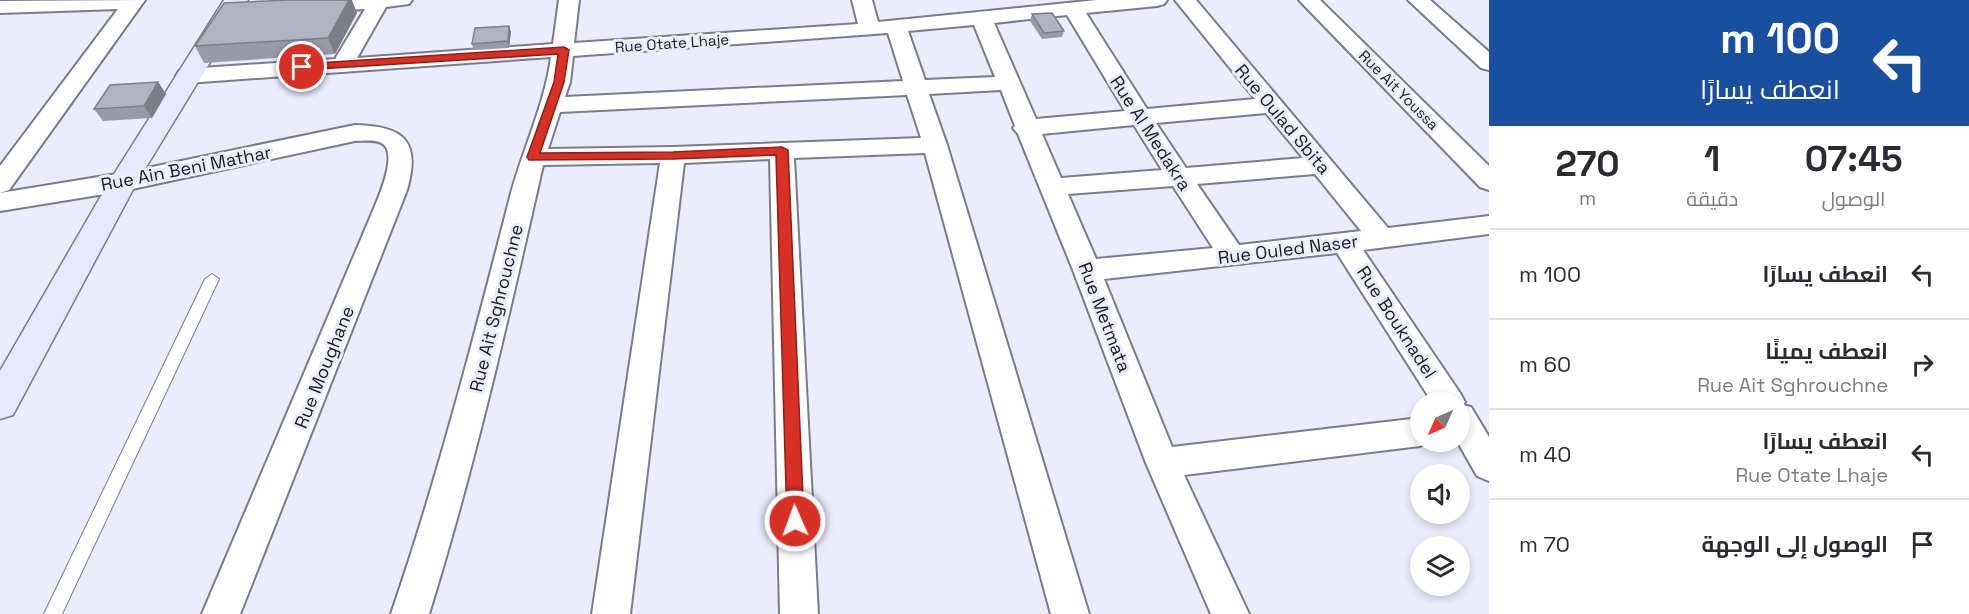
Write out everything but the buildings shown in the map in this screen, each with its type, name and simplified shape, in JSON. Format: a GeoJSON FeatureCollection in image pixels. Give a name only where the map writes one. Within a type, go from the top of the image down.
{"type":"FeatureCollection","features":[{"type":"Feature","properties":{"kind":"street"},"geometry":{"type":"LineString","coordinates":[[299,7],[402,0]]}},
{"type":"Feature","properties":{"kind":"street","name":"Rue Ait Sghrouchne"},"geometry":{"type":"LineString","coordinates":[[410,614],[438,528],[480,372],[533,157],[559,82],[569,0]]}},
{"type":"Feature","properties":{"kind":"street"},"geometry":{"type":"LineString","coordinates":[[862,0],[870,29]]}},
{"type":"Feature","properties":{"kind":"street"},"geometry":{"type":"LineString","coordinates":[[944,0],[953,22]]}},
{"type":"Feature","properties":{"kind":"street","name":"Rue Otate Lhaje"},"geometry":{"type":"LineString","coordinates":[[187,76],[896,27],[1157,0]]}},
{"type":"Feature","properties":{"kind":"street","name":"Rue Oulad Sbita"},"geometry":{"type":"LineString","coordinates":[[1185,0],[1382,238]]}},
{"type":"Feature","properties":{"kind":"street","name":"Rue Ait Youssa"},"geometry":{"type":"LineString","coordinates":[[1310,0],[1489,181]]}},
{"type":"Feature","properties":{"kind":"street"},"geometry":{"type":"LineString","coordinates":[[1418,0],[1489,63]]}},
{"type":"Feature","properties":{"kind":"street"},"geometry":{"type":"LineString","coordinates":[[0,7],[47,3],[134,1]]}},
{"type":"Feature","properties":{"kind":"street"},"geometry":{"type":"LineString","coordinates":[[0,184],[134,1]]}},
{"type":"Feature","properties":{"kind":"street"},"geometry":{"type":"LineString","coordinates":[[342,65],[380,1]]}},
{"type":"Feature","properties":{"kind":"street"},"geometry":{"type":"LineString","coordinates":[[0,404],[123,183],[187,76],[240,7]]}},
{"type":"Feature","properties":{"kind":"street","name":"Rue Al Medakra"},"geometry":{"type":"LineString","coordinates":[[1073,9],[1140,117],[1232,256]]}},
{"type":"Feature","properties":{"kind":"street","name":"Rue Metmata"},"geometry":{"type":"LineString","coordinates":[[981,19],[1087,270],[1162,463],[1230,614]]}},
{"type":"Feature","properties":{"kind":"street"},"geometry":{"type":"LineString","coordinates":[[896,27],[935,145],[1070,614]]}},
{"type":"Feature","properties":{"kind":"street"},"geometry":{"type":"LineString","coordinates":[[552,105],[1009,83]]}},
{"type":"Feature","properties":{"kind":"street"},"geometry":{"type":"LineString","coordinates":[[1026,128],[1271,105]]}},
{"type":"Feature","properties":{"kind":"street","name":"Rue Ain Beni Mathar"},"geometry":{"type":"LineString","coordinates":[[0,202],[123,183],[326,139],[372,132]]}},
{"type":"Feature","properties":{"kind":"street","name":"Rue Moughane"},"geometry":{"type":"LineString","coordinates":[[221,614],[303,418],[396,183],[402,152],[391,137],[372,132]]}},
{"type":"Feature","properties":{"kind":"street"},"geometry":{"type":"LineString","coordinates":[[533,157],[673,155],[935,145]]}},
{"type":"Feature","properties":{"kind":"street"},"geometry":{"type":"LineString","coordinates":[[782,150],[799,614]]}},
{"type":"Feature","properties":{"kind":"street"},"geometry":{"type":"LineString","coordinates":[[611,614],[673,155]]}},
{"type":"Feature","properties":{"kind":"street"},"geometry":{"type":"LineString","coordinates":[[1052,188],[1321,165]]}},
{"type":"Feature","properties":{"kind":"street","name":"Rue Ouled Naser"},"geometry":{"type":"LineString","coordinates":[[1087,270],[1232,256],[1489,225]]}},
{"type":"Feature","properties":{"kind":"street","name":"Rue Bouknadel"},"geometry":{"type":"LineString","coordinates":[[1344,243],[1446,392]]}},
{"type":"Feature","properties":{"kind":"street","name":"Rue Bouknadel"},"geometry":{"type":"LineString","coordinates":[[1470,430],[1489,466]]}},
{"type":"Feature","properties":{"kind":"street"},"geometry":{"type":"LineString","coordinates":[[1162,463],[1410,433]]}},
{"type":"Feature","properties":{"kind":"lane"},"geometry":{"type":"LineString","coordinates":[[53,614],[212,279]]}},
{"type":"Feature","properties":{"kind":"route"},"geometry":{"type":"LineString","coordinates":[[302,67],[564,50],[559,82],[533,157],[673,155],[782,150],[795,521]]}}]}
